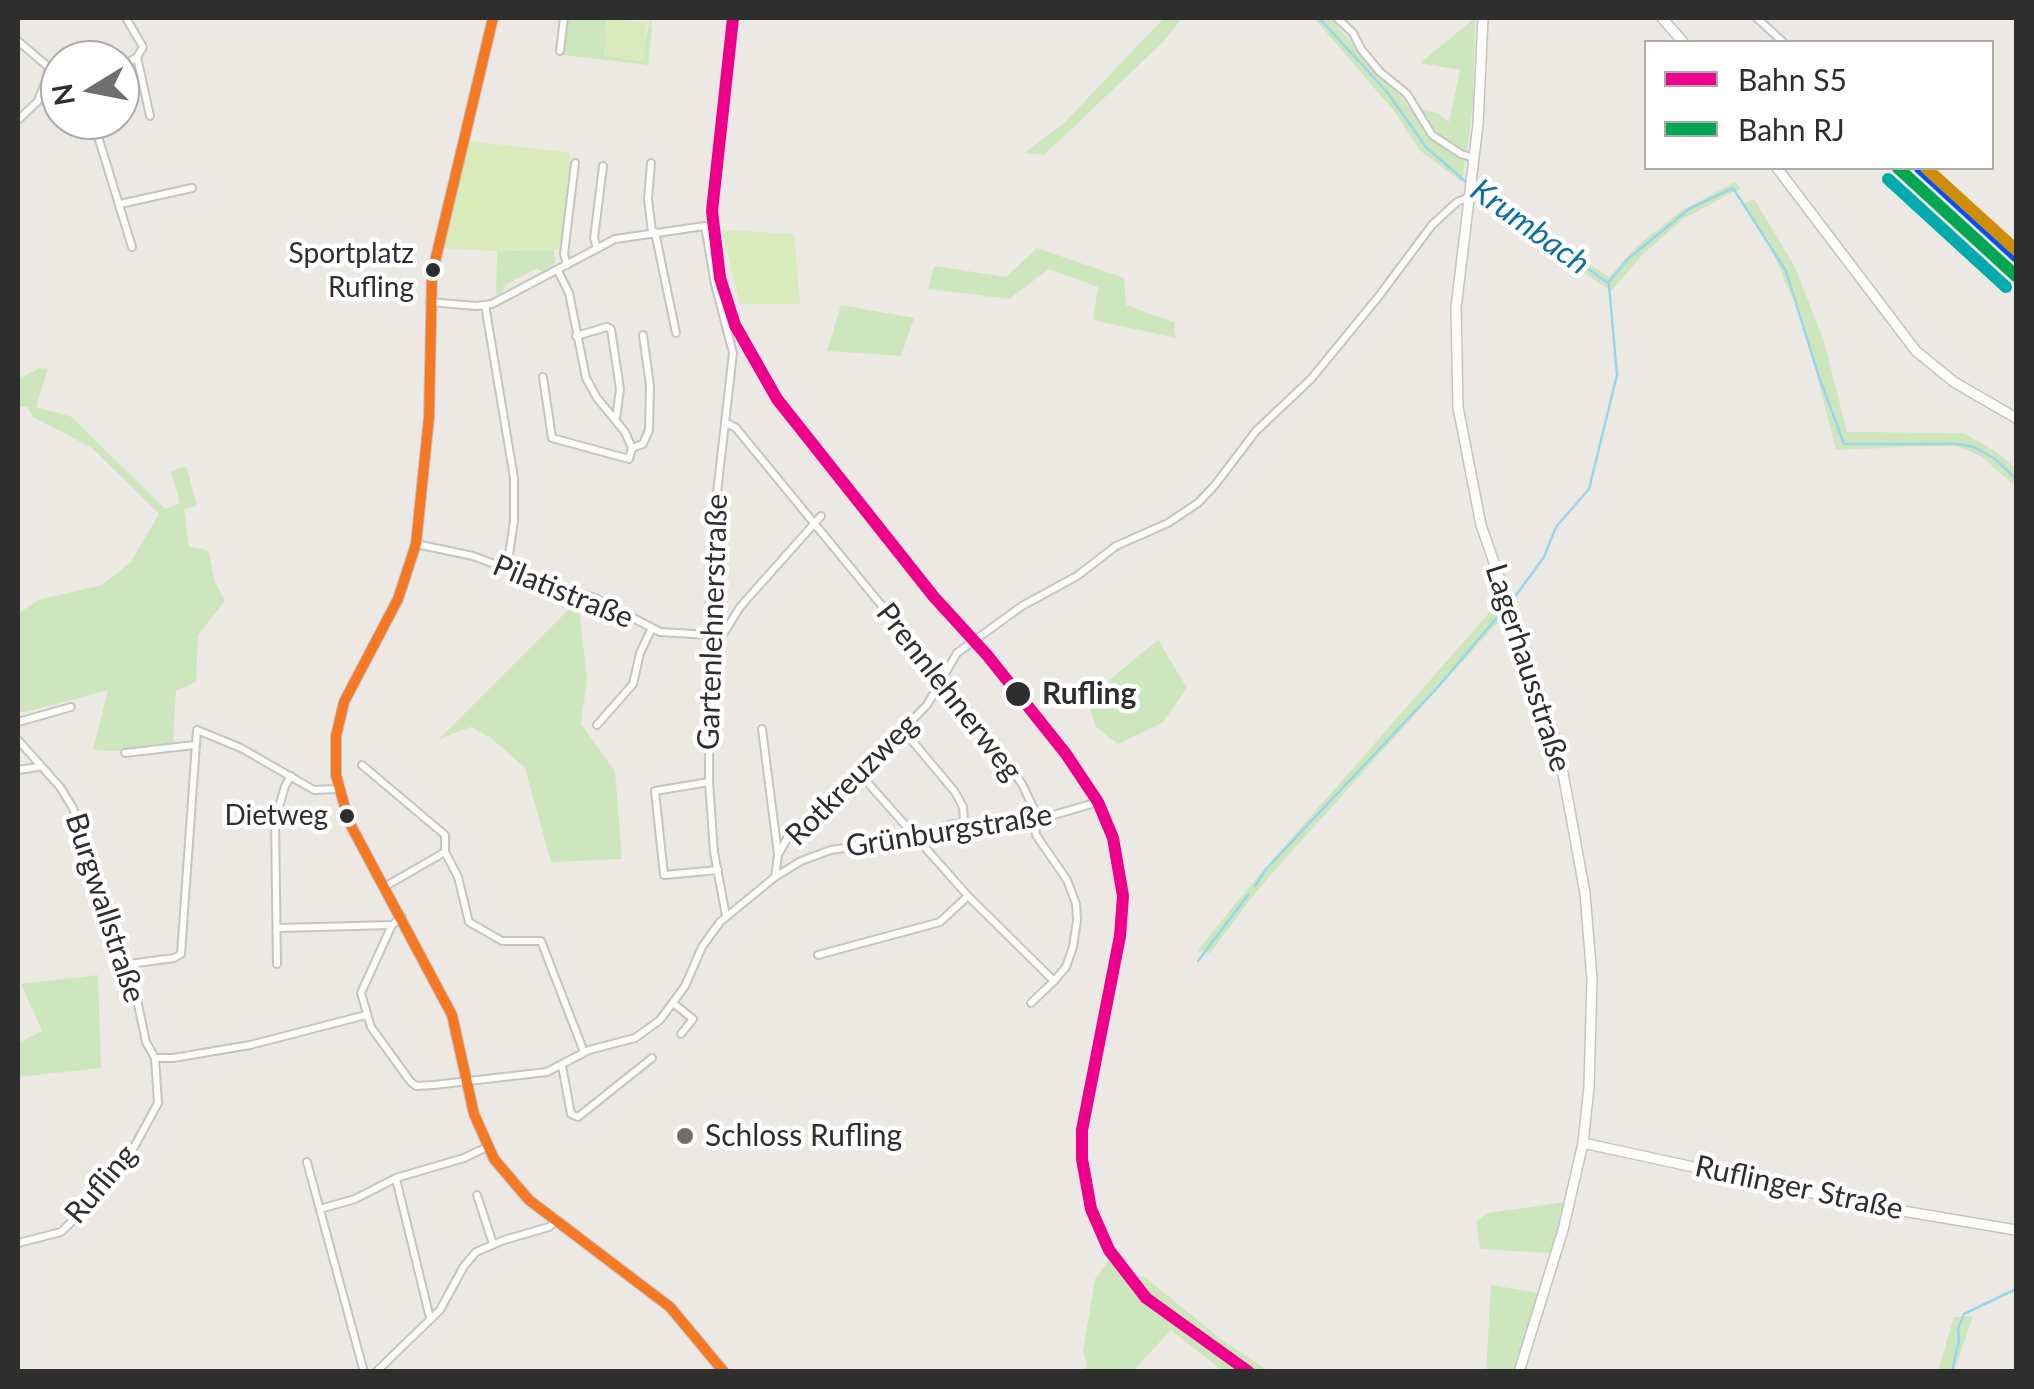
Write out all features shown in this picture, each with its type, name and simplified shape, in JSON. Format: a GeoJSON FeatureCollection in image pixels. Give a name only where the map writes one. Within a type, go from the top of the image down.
{"type":"FeatureCollection","features":[{"type":"Feature","properties":{"kind":"street"},"geometry":{"type":"LineString","coordinates":[[126,18],[140,40]]}},
{"type":"Feature","properties":{"kind":"street"},"geometry":{"type":"LineString","coordinates":[[493,18],[438,242],[430,302],[429,418],[416,544],[404,585],[340,713],[335,748],[338,790],[349,822],[452,1015],[476,1120],[487,1147],[519,1190],[670,1306],[724,1372]]}},
{"type":"Feature","properties":{"kind":"street"},"geometry":{"type":"LineString","coordinates":[[560,51],[564,18]]}},
{"type":"Feature","properties":{"kind":"street"},"geometry":{"type":"LineString","coordinates":[[1337,18],[1353,33],[1380,72],[1407,94],[1432,134],[1474,158]]}},
{"type":"Feature","properties":{"kind":"street","name":"Lagerhausstraße"},"geometry":{"type":"LineString","coordinates":[[1483,18],[1474,158],[1455,328],[1458,407],[1475,504],[1558,746],[1585,893],[1591,956],[1592,1020],[1583,1143],[1563,1230],[1519,1372]]}},
{"type":"Feature","properties":{"kind":"street"},"geometry":{"type":"LineString","coordinates":[[1662,18],[1681,40]]}},
{"type":"Feature","properties":{"kind":"street"},"geometry":{"type":"LineString","coordinates":[[1756,18],[1782,40]]}},
{"type":"Feature","properties":{"kind":"street"},"geometry":{"type":"LineString","coordinates":[[18,41],[40,61]]}},
{"type":"Feature","properties":{"kind":"street"},"geometry":{"type":"LineString","coordinates":[[140,71],[150,116]]}},
{"type":"Feature","properties":{"kind":"street"},"geometry":{"type":"LineString","coordinates":[[18,120],[40,95]]}},
{"type":"Feature","properties":{"kind":"street"},"geometry":{"type":"LineString","coordinates":[[100,140],[132,247]]}},
{"type":"Feature","properties":{"kind":"street"},"geometry":{"type":"LineString","coordinates":[[651,162],[648,199],[676,333]]}},
{"type":"Feature","properties":{"kind":"street"},"geometry":{"type":"LineString","coordinates":[[567,266],[564,254],[575,163]]}},
{"type":"Feature","properties":{"kind":"street"},"geometry":{"type":"LineString","coordinates":[[597,249],[594,238],[603,166]]}},
{"type":"Feature","properties":{"kind":"street"},"geometry":{"type":"LineString","coordinates":[[1779,170],[1916,351],[1954,382],[2016,418]]}},
{"type":"Feature","properties":{"kind":"street"},"geometry":{"type":"LineString","coordinates":[[1922,170],[2016,257]]}},
{"type":"Feature","properties":{"kind":"street","name":"Rotkreuzweg"},"geometry":{"type":"LineString","coordinates":[[775,877],[778,856],[795,828],[860,774],[904,730],[933,698],[953,656],[1116,546],[1168,523],[1198,503],[1256,431],[1311,379],[1432,225],[1470,187]]}},
{"type":"Feature","properties":{"kind":"street"},"geometry":{"type":"LineString","coordinates":[[120,204],[192,188]]}},
{"type":"Feature","properties":{"kind":"street","name":"Gartenlehnerstraße"},"geometry":{"type":"LineString","coordinates":[[654,232],[705,226],[714,284],[733,352],[710,540],[710,782],[726,916]]}},
{"type":"Feature","properties":{"kind":"street"},"geometry":{"type":"LineString","coordinates":[[430,302],[485,306],[500,302],[620,238],[654,232]]}},
{"type":"Feature","properties":{"kind":"street"},"geometry":{"type":"LineString","coordinates":[[543,376],[552,438],[629,459],[632,448],[616,419],[591,389],[569,293],[558,271]]}},
{"type":"Feature","properties":{"kind":"street"},"geometry":{"type":"LineString","coordinates":[[485,306],[514,478],[514,521],[507,568]]}},
{"type":"Feature","properties":{"kind":"street"},"geometry":{"type":"LineString","coordinates":[[576,336],[608,326],[611,329],[619,380],[616,419]]}},
{"type":"Feature","properties":{"kind":"street"},"geometry":{"type":"LineString","coordinates":[[632,448],[646,441],[650,419],[643,335]]}},
{"type":"Feature","properties":{"kind":"street","name":"Prennlehnerweg"},"geometry":{"type":"LineString","coordinates":[[725,422],[736,428],[1022,784],[1033,807],[1032,821],[1042,845],[1070,887],[1077,913],[1073,947],[1066,967],[1054,981]]}},
{"type":"Feature","properties":{"kind":"street"},"geometry":{"type":"LineString","coordinates":[[710,638],[724,634],[740,607],[822,516]]}},
{"type":"Feature","properties":{"kind":"street","name":"Pilatistraße"},"geometry":{"type":"LineString","coordinates":[[416,544],[458,552],[610,604],[652,628],[710,638]]}},
{"type":"Feature","properties":{"kind":"street"},"geometry":{"type":"LineString","coordinates":[[596,725],[633,684],[640,652],[652,628]]}},
{"type":"Feature","properties":{"kind":"street"},"geometry":{"type":"LineString","coordinates":[[18,722],[71,706]]}},
{"type":"Feature","properties":{"kind":"street"},"geometry":{"type":"LineString","coordinates":[[762,728],[778,856]]}},
{"type":"Feature","properties":{"kind":"street"},"geometry":{"type":"LineString","coordinates":[[122,965],[180,954],[197,730],[314,790],[338,790]]}},
{"type":"Feature","properties":{"kind":"street"},"geometry":{"type":"LineString","coordinates":[[904,730],[955,792],[963,807],[964,823]]}},
{"type":"Feature","properties":{"kind":"street","name":"Burgwallstraße"},"geometry":{"type":"LineString","coordinates":[[18,740],[60,787],[73,808],[122,965],[133,986],[146,1042],[155,1058],[159,1096]]}},
{"type":"Feature","properties":{"kind":"street"},"geometry":{"type":"LineString","coordinates":[[125,753],[194,745]]}},
{"type":"Feature","properties":{"kind":"street"},"geometry":{"type":"LineString","coordinates":[[362,765],[444,835],[445,852],[458,877],[469,922],[502,941],[540,941],[584,1052]]}},
{"type":"Feature","properties":{"kind":"street"},"geometry":{"type":"LineString","coordinates":[[18,770],[39,766]]}},
{"type":"Feature","properties":{"kind":"street"},"geometry":{"type":"LineString","coordinates":[[860,774],[968,896],[1054,981],[1030,1002]]}},
{"type":"Feature","properties":{"kind":"street"},"geometry":{"type":"LineString","coordinates":[[277,964],[276,814],[291,776]]}},
{"type":"Feature","properties":{"kind":"street","name":"Gartenlehnerstraße"},"geometry":{"type":"LineString","coordinates":[[710,782],[655,791],[664,876],[718,870]]}},
{"type":"Feature","properties":{"kind":"street","name":"Grünburgstraße"},"geometry":{"type":"LineString","coordinates":[[366,1015],[413,1084],[538,1073],[562,1066],[584,1052],[635,1038],[660,1020],[674,1003],[708,938],[726,916],[775,877],[823,852],[912,836],[941,826],[1032,821],[1098,802]]}},
{"type":"Feature","properties":{"kind":"street"},"geometry":{"type":"LineString","coordinates":[[386,886],[445,852]]}},
{"type":"Feature","properties":{"kind":"street"},"geometry":{"type":"LineString","coordinates":[[818,956],[940,922],[968,896]]}},
{"type":"Feature","properties":{"kind":"street"},"geometry":{"type":"LineString","coordinates":[[155,1058],[250,1045],[366,1015],[361,990],[392,925],[402,917]]}},
{"type":"Feature","properties":{"kind":"street"},"geometry":{"type":"LineString","coordinates":[[278,928],[392,925]]}},
{"type":"Feature","properties":{"kind":"street"},"geometry":{"type":"LineString","coordinates":[[674,1003],[693,1019],[681,1034]]}},
{"type":"Feature","properties":{"kind":"street"},"geometry":{"type":"LineString","coordinates":[[562,1066],[571,1114],[578,1117],[652,1058]]}},
{"type":"Feature","properties":{"kind":"street","name":"Rufling"},"geometry":{"type":"LineString","coordinates":[[18,1242],[61,1232],[94,1200],[126,1162],[154,1114],[159,1096]]}},
{"type":"Feature","properties":{"kind":"street","name":"Ruflinger Straße"},"geometry":{"type":"LineString","coordinates":[[1583,1143],[1873,1206],[2016,1230]]}},
{"type":"Feature","properties":{"kind":"street"},"geometry":{"type":"LineString","coordinates":[[320,1209],[356,1199],[396,1178],[487,1147]]}},
{"type":"Feature","properties":{"kind":"street"},"geometry":{"type":"LineString","coordinates":[[307,1162],[364,1372]]}},
{"type":"Feature","properties":{"kind":"street"},"geometry":{"type":"LineString","coordinates":[[396,1178],[430,1318]]}},
{"type":"Feature","properties":{"kind":"street"},"geometry":{"type":"LineString","coordinates":[[477,1195],[492,1244]]}},
{"type":"Feature","properties":{"kind":"street"},"geometry":{"type":"LineString","coordinates":[[376,1372],[445,1304],[470,1258],[492,1244],[549,1227],[556,1220]]}},
{"type":"Feature","properties":{"kind":"green space"},"geometry":{"type":"Polygon","coordinates":[[[568,18],[607,18],[604,56],[642,61],[650,18],[648,65],[563,55],[568,18]]]}},
{"type":"Feature","properties":{"kind":"green space"},"geometry":{"type":"Polygon","coordinates":[[[608,18],[647,23],[643,61],[604,56],[608,18]]]}},
{"type":"Feature","properties":{"kind":"green space"},"geometry":{"type":"Polygon","coordinates":[[[1164,18],[1182,18],[1163,42],[1044,155],[1024,153],[1064,123],[1164,18]]]}},
{"type":"Feature","properties":{"kind":"green space"},"geometry":{"type":"Polygon","coordinates":[[[1314,18],[1329,18],[1402,98],[1426,132],[1465,161],[1462,182],[1419,150],[1395,112],[1314,18]]]}},
{"type":"Feature","properties":{"kind":"green space"},"geometry":{"type":"Polygon","coordinates":[[[1475,18],[1473,104],[1464,152],[1437,133],[1420,109],[1438,113],[1449,122],[1460,70],[1420,63],[1475,18]]]}},
{"type":"Feature","properties":{"kind":"green space"},"geometry":{"type":"Polygon","coordinates":[[[470,141],[570,153],[562,249],[442,248],[470,141]]]}},
{"type":"Feature","properties":{"kind":"green space"},"geometry":{"type":"Polygon","coordinates":[[[1476,180],[1523,220],[1609,277],[1637,246],[1681,211],[1735,182],[1741,188],[1683,219],[1643,254],[1611,291],[1486,206],[1473,202],[1476,180]]]}},
{"type":"Feature","properties":{"kind":"green space"},"geometry":{"type":"Polygon","coordinates":[[[1754,199],[1794,265],[1824,341],[1847,432],[1963,433],[1997,452],[2016,469],[2016,487],[1981,456],[1954,445],[1836,450],[1805,328],[1774,255],[1743,204],[1754,199]]]}},
{"type":"Feature","properties":{"kind":"green space"},"geometry":{"type":"Polygon","coordinates":[[[722,230],[794,234],[800,304],[740,304],[722,230]]]}},
{"type":"Feature","properties":{"kind":"green space"},"geometry":{"type":"Polygon","coordinates":[[[1037,248],[1124,278],[1126,305],[1174,322],[1176,338],[1093,320],[1098,287],[1049,269],[1009,299],[928,289],[934,266],[1006,277],[1037,248]]]}},
{"type":"Feature","properties":{"kind":"green space"},"geometry":{"type":"Polygon","coordinates":[[[554,250],[555,263],[543,272],[536,269],[505,285],[502,294],[496,294],[497,251],[554,250]]]}},
{"type":"Feature","properties":{"kind":"green space"},"geometry":{"type":"Polygon","coordinates":[[[841,305],[914,318],[901,356],[827,351],[841,305]]]}},
{"type":"Feature","properties":{"kind":"green space"},"geometry":{"type":"Polygon","coordinates":[[[40,368],[48,369],[36,407],[72,417],[165,509],[180,503],[171,472],[186,466],[197,505],[184,510],[189,546],[209,551],[214,580],[225,601],[198,635],[196,682],[176,691],[173,742],[115,751],[93,750],[108,690],[18,712],[18,614],[38,600],[102,585],[131,562],[159,514],[92,448],[33,417],[27,407],[18,407],[18,379],[40,368]]]}},
{"type":"Feature","properties":{"kind":"green space"},"geometry":{"type":"Polygon","coordinates":[[[1502,598],[1507,612],[1260,887],[1210,953],[1197,951],[1254,881],[1502,598]]]}},
{"type":"Feature","properties":{"kind":"green space"},"geometry":{"type":"Polygon","coordinates":[[[578,600],[587,679],[581,724],[615,772],[622,859],[551,862],[525,768],[491,738],[471,727],[439,739],[578,600]]]}},
{"type":"Feature","properties":{"kind":"green space"},"geometry":{"type":"Polygon","coordinates":[[[1158,640],[1187,688],[1162,723],[1118,744],[1096,727],[1089,706],[1115,675],[1158,640]]]}},
{"type":"Feature","properties":{"kind":"green space"},"geometry":{"type":"Polygon","coordinates":[[[98,975],[101,1068],[18,1077],[18,1043],[42,1031],[21,984],[98,975]]]}},
{"type":"Feature","properties":{"kind":"green space"},"geometry":{"type":"Polygon","coordinates":[[[1565,1202],[1552,1253],[1480,1249],[1476,1221],[1488,1213],[1565,1202]]]}},
{"type":"Feature","properties":{"kind":"green space"},"geometry":{"type":"Polygon","coordinates":[[[1110,1259],[1140,1299],[1244,1371],[1223,1371],[1171,1330],[1133,1371],[1084,1371],[1087,1363],[1083,1351],[1095,1279],[1110,1259]]]}},
{"type":"Feature","properties":{"kind":"green space"},"geometry":{"type":"Polygon","coordinates":[[[1130,1275],[1146,1278],[1222,1340],[1269,1371],[1255,1371],[1208,1340],[1148,1294],[1130,1275]]]}},
{"type":"Feature","properties":{"kind":"green space"},"geometry":{"type":"Polygon","coordinates":[[[1491,1285],[1540,1293],[1516,1371],[1486,1372],[1491,1285]]]}},
{"type":"Feature","properties":{"kind":"green space"},"geometry":{"type":"Polygon","coordinates":[[[1973,1316],[1954,1371],[1938,1371],[1954,1317],[1973,1316]]]}},
{"type":"Feature","properties":{"kind":"waterway","name":"Krumbach"},"geometry":{"type":"LineString","coordinates":[[1319,18],[1387,92],[1426,147],[1467,183]]}},
{"type":"Feature","properties":{"kind":"waterway","name":"Krumbach"},"geometry":{"type":"LineString","coordinates":[[1473,188],[1608,283],[1629,258],[1689,209],[1733,188],[1786,271],[1844,444],[1974,447],[1995,459],[2016,479]]}},
{"type":"Feature","properties":{"kind":"waterway"},"geometry":{"type":"LineString","coordinates":[[1511,602],[1544,557],[1556,527],[1589,489],[1617,375],[1609,285]]}},
{"type":"Feature","properties":{"kind":"waterway"},"geometry":{"type":"LineString","coordinates":[[1255,886],[1267,868],[1437,688],[1505,608]]}},
{"type":"Feature","properties":{"kind":"waterway"},"geometry":{"type":"LineString","coordinates":[[1198,961],[1248,895]]}},
{"type":"Feature","properties":{"kind":"waterway"},"geometry":{"type":"LineString","coordinates":[[120,1164],[129,1150]]}},
{"type":"Feature","properties":{"kind":"waterway"},"geometry":{"type":"LineString","coordinates":[[1952,1372],[1964,1314],[2016,1289]]}},
{"type":"Feature","properties":{"kind":"rail line","name":"S5"},"geometry":{"type":"LineString","coordinates":[[733,18],[712,211],[720,278],[735,325],[777,399],[934,597],[987,655],[1066,754],[1098,802],[1113,838],[1123,896],[1120,936],[1082,1130],[1082,1159],[1091,1209],[1109,1250],[1146,1298],[1249,1372]]}},
{"type":"Feature","properties":{"kind":"rail line","name":"RJ"},"geometry":{"type":"LineString","coordinates":[[1900,170],[2016,276]]}},
{"type":"Feature","properties":{"kind":"transit line"},"geometry":{"type":"LineString","coordinates":[[493,18],[432,274],[429,417],[416,544],[398,599],[344,702],[336,736],[336,775],[349,822],[452,1015],[474,1114],[494,1159],[529,1200],[670,1307],[724,1372]]}},
{"type":"Feature","properties":{"kind":"transit line"},"geometry":{"type":"LineString","coordinates":[[1922,170],[2016,256]]}},
{"type":"Feature","properties":{"kind":"transit line"},"geometry":{"type":"LineString","coordinates":[[1928,170],[2016,250]]}},
{"type":"Feature","properties":{"kind":"transit line"},"geometry":{"type":"LineString","coordinates":[[1888,179],[2006,287]]}},
{"type":"Feature","properties":{"kind":"place","name":"Sportplatz Rufling"},"geometry":{"type":"Point","coordinates":[433,270]}},
{"type":"Feature","properties":{"kind":"place","name":"Rufling"},"geometry":{"type":"Point","coordinates":[1018,694]}},
{"type":"Feature","properties":{"kind":"place","name":"Dietweg"},"geometry":{"type":"Point","coordinates":[347,816]}},
{"type":"Feature","properties":{"kind":"place","name":"Schloss Rufling"},"geometry":{"type":"Point","coordinates":[685,1136]}}]}
